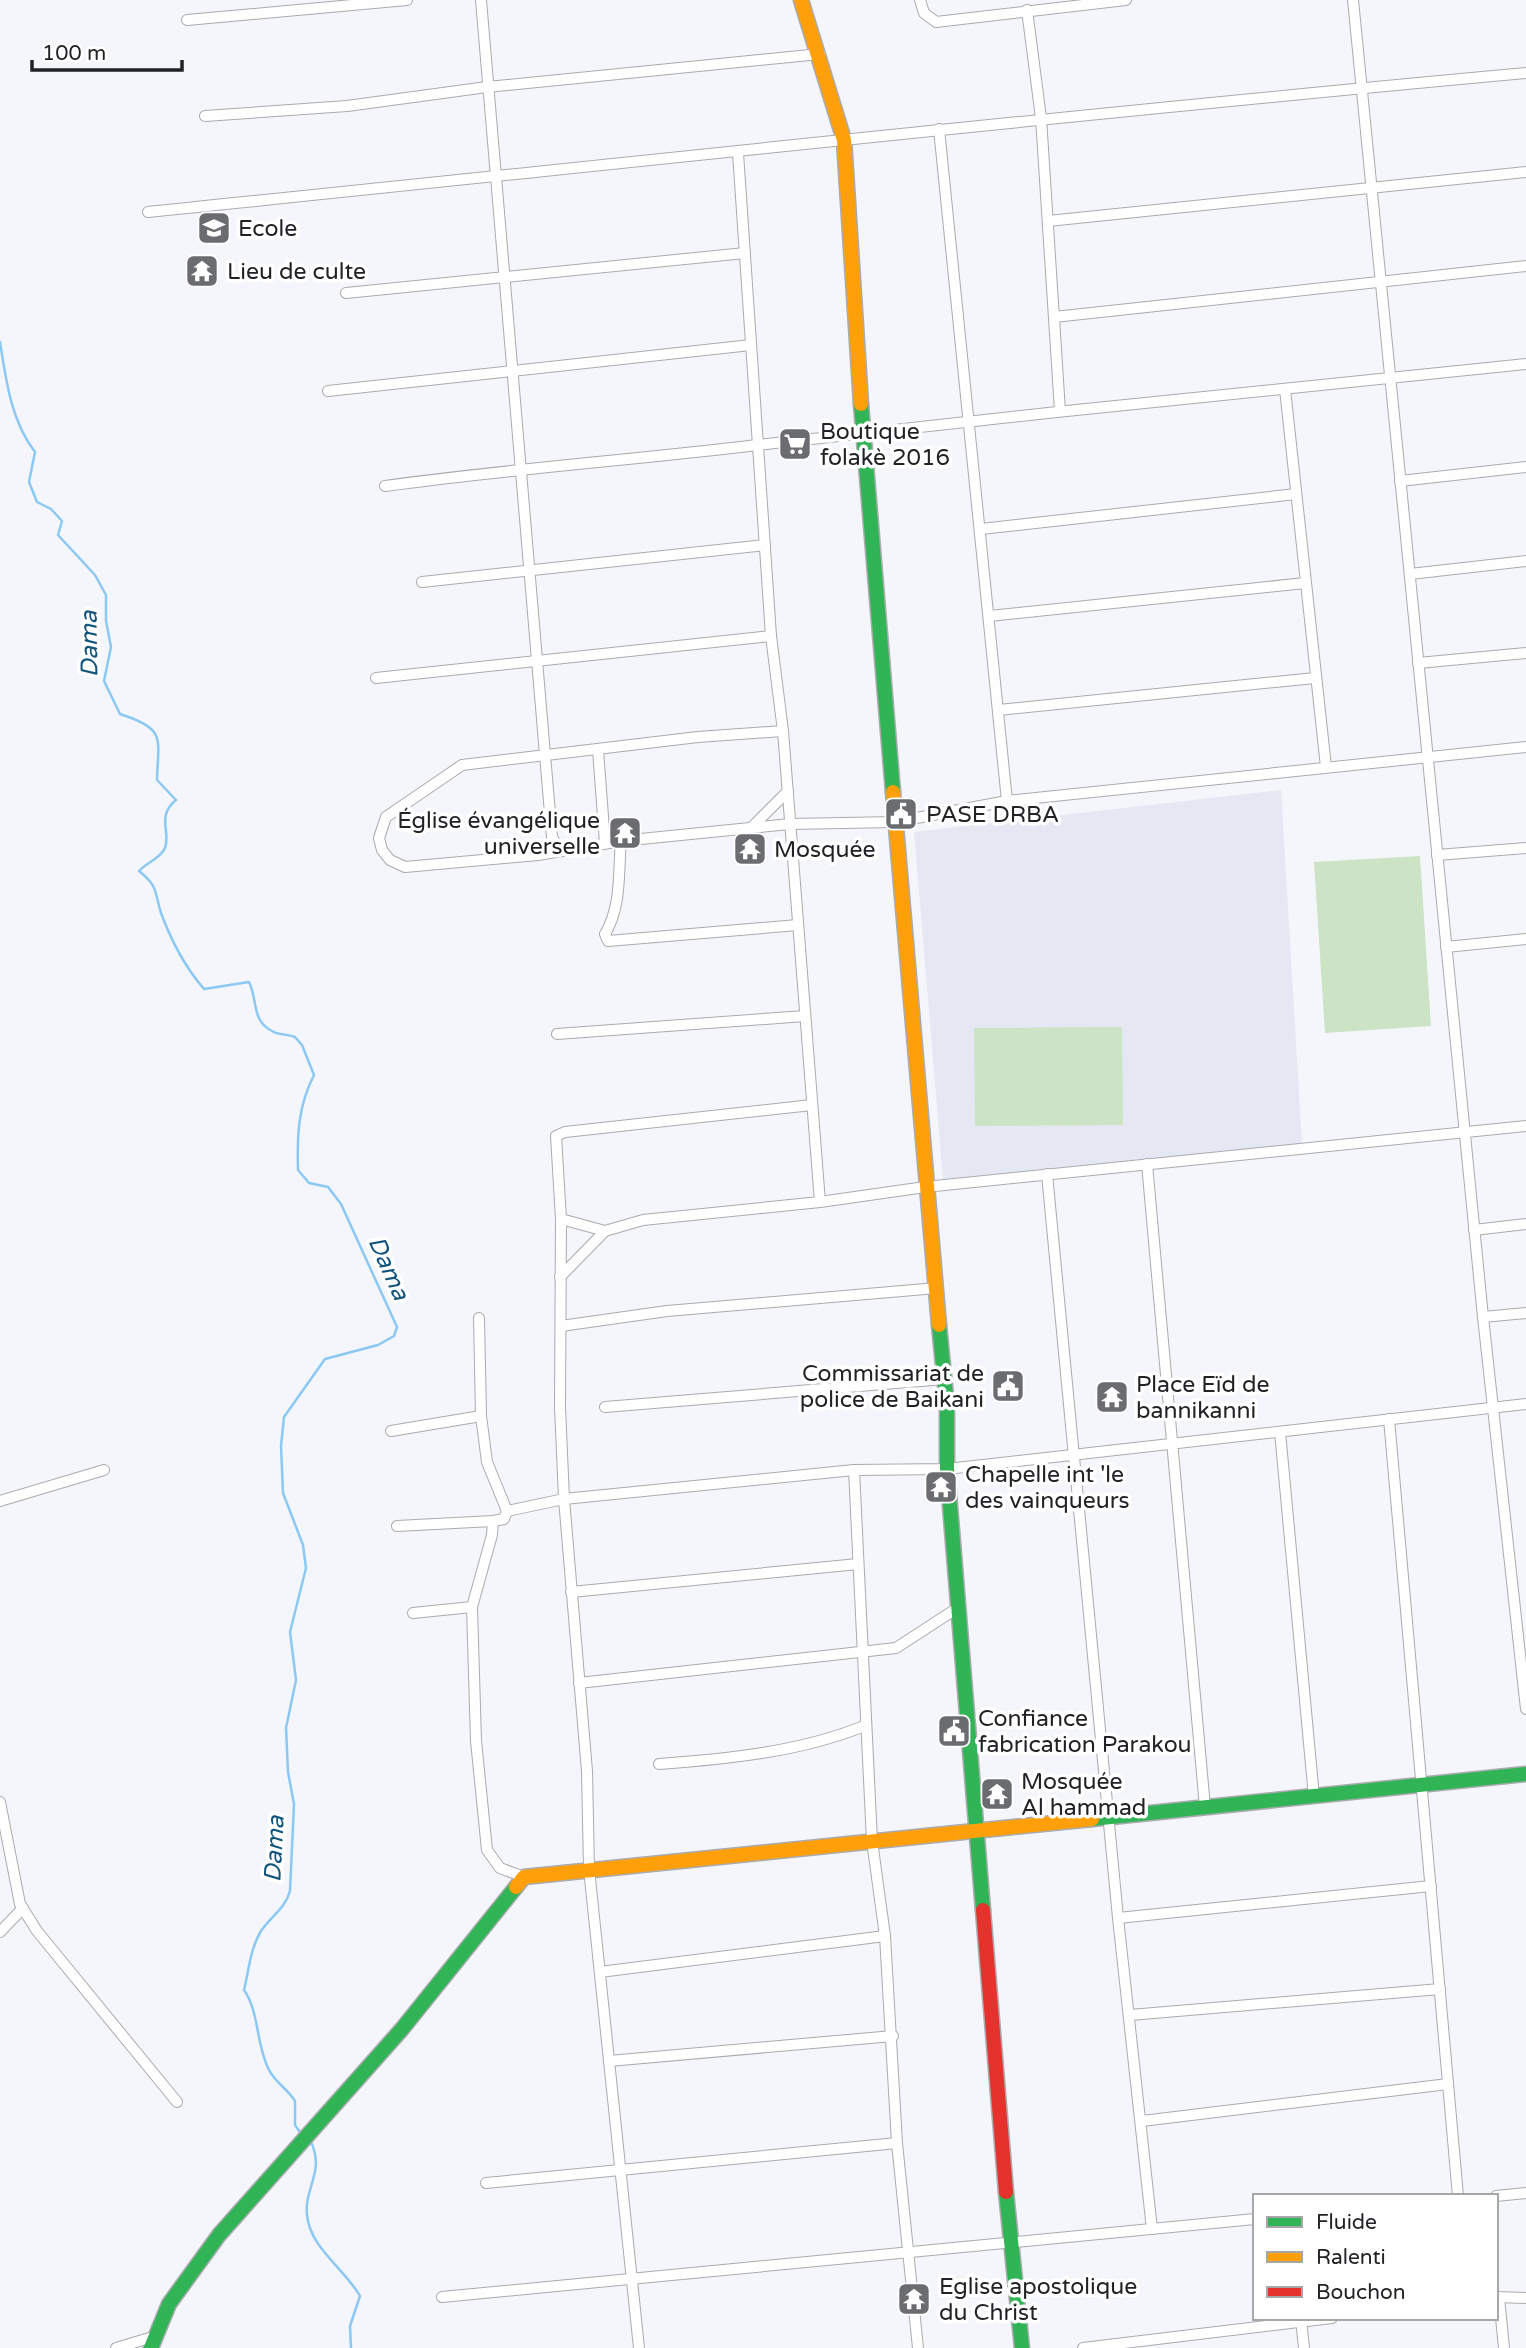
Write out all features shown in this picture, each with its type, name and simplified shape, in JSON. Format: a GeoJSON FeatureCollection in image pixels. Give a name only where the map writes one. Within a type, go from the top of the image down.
{"type":"FeatureCollection","features":[{"type":"Feature","properties":{"kind":"street"},"geometry":{"type":"LineString","coordinates":[[187,19],[407,0]]}},
{"type":"Feature","properties":{"kind":"street"},"geometry":{"type":"LineString","coordinates":[[481,0],[552,836],[560,851]]}},
{"type":"Feature","properties":{"kind":"street"},"geometry":{"type":"LineString","coordinates":[[801,0],[820,54],[844,140],[863,432],[925,1187],[945,1379],[947,1468],[1010,2245],[1022,2348]]}},
{"type":"Feature","properties":{"kind":"street"},"geometry":{"type":"LineString","coordinates":[[920,0],[924,13],[936,22],[1126,0]]}},
{"type":"Feature","properties":{"kind":"street"},"geometry":{"type":"LineString","coordinates":[[1353,0],[1464,1132],[1526,1709]]}},
{"type":"Feature","properties":{"kind":"street"},"geometry":{"type":"LineString","coordinates":[[1027,10],[1041,118],[1060,411]]}},
{"type":"Feature","properties":{"kind":"street"},"geometry":{"type":"LineString","coordinates":[[205,116],[347,106],[487,87],[820,54]]}},
{"type":"Feature","properties":{"kind":"street"},"geometry":{"type":"LineString","coordinates":[[148,212],[738,153],[1041,118],[1526,73]]}},
{"type":"Feature","properties":{"kind":"street"},"geometry":{"type":"LineString","coordinates":[[939,129],[967,420],[981,529],[1006,802]]}},
{"type":"Feature","properties":{"kind":"street"},"geometry":{"type":"LineString","coordinates":[[738,153],[771,636],[783,731],[820,1202]]}},
{"type":"Feature","properties":{"kind":"street"},"geometry":{"type":"LineString","coordinates":[[1048,221],[1526,172]]}},
{"type":"Feature","properties":{"kind":"street"},"geometry":{"type":"LineString","coordinates":[[346,293],[745,253]]}},
{"type":"Feature","properties":{"kind":"street"},"geometry":{"type":"LineString","coordinates":[[1054,317],[1526,266]]}},
{"type":"Feature","properties":{"kind":"street"},"geometry":{"type":"LineString","coordinates":[[328,391],[751,345]]}},
{"type":"Feature","properties":{"kind":"street"},"geometry":{"type":"LineString","coordinates":[[385,486],[967,420],[1526,364]]}},
{"type":"Feature","properties":{"kind":"street"},"geometry":{"type":"LineString","coordinates":[[1285,389],[1326,767]]}},
{"type":"Feature","properties":{"kind":"street"},"geometry":{"type":"LineString","coordinates":[[1400,481],[1526,467]]}},
{"type":"Feature","properties":{"kind":"street"},"geometry":{"type":"LineString","coordinates":[[981,529],[1296,494]]}},
{"type":"Feature","properties":{"kind":"street"},"geometry":{"type":"LineString","coordinates":[[422,582],[765,545]]}},
{"type":"Feature","properties":{"kind":"street"},"geometry":{"type":"LineString","coordinates":[[1410,574],[1526,561]]}},
{"type":"Feature","properties":{"kind":"street"},"geometry":{"type":"LineString","coordinates":[[989,616],[1306,583]]}},
{"type":"Feature","properties":{"kind":"street"},"geometry":{"type":"LineString","coordinates":[[376,678],[537,663],[771,636]]}},
{"type":"Feature","properties":{"kind":"street"},"geometry":{"type":"LineString","coordinates":[[1418,663],[1526,653]]}},
{"type":"Feature","properties":{"kind":"street"},"geometry":{"type":"LineString","coordinates":[[998,710],[1315,678]]}},
{"type":"Feature","properties":{"kind":"street"},"geometry":{"type":"LineString","coordinates":[[783,731],[698,737],[462,765],[386,817],[379,838],[382,850],[390,860],[405,867],[790,824],[895,822],[1006,802],[1526,747]]}},
{"type":"Feature","properties":{"kind":"street"},"geometry":{"type":"LineString","coordinates":[[598,750],[605,843]]}},
{"type":"Feature","properties":{"kind":"street"},"geometry":{"type":"LineString","coordinates":[[750,828],[788,791]]}},
{"type":"Feature","properties":{"kind":"street"},"geometry":{"type":"LineString","coordinates":[[621,841],[618,900],[614,920],[605,934],[608,941],[798,925]]}},
{"type":"Feature","properties":{"kind":"street"},"geometry":{"type":"LineString","coordinates":[[1437,855],[1526,848]]}},
{"type":"Feature","properties":{"kind":"street"},"geometry":{"type":"LineString","coordinates":[[1446,947],[1526,939]]}},
{"type":"Feature","properties":{"kind":"street"},"geometry":{"type":"LineString","coordinates":[[557,1034],[805,1016]]}},
{"type":"Feature","properties":{"kind":"street"},"geometry":{"type":"LineString","coordinates":[[639,2348],[589,1869],[587,1772],[564,1499],[561,1219],[556,1136],[559,1133],[812,1105]]}},
{"type":"Feature","properties":{"kind":"street"},"geometry":{"type":"LineString","coordinates":[[560,1277],[605,1231],[643,1220],[820,1202],[1047,1174],[1526,1126]]}},
{"type":"Feature","properties":{"kind":"street"},"geometry":{"type":"LineString","coordinates":[[1147,1164],[1205,1807]]}},
{"type":"Feature","properties":{"kind":"street"},"geometry":{"type":"LineString","coordinates":[[1047,1174],[1108,1818],[1152,2229]]}},
{"type":"Feature","properties":{"kind":"street"},"geometry":{"type":"LineString","coordinates":[[561,1219],[605,1231]]}},
{"type":"Feature","properties":{"kind":"street"},"geometry":{"type":"LineString","coordinates":[[1474,1230],[1526,1224]]}},
{"type":"Feature","properties":{"kind":"street"},"geometry":{"type":"LineString","coordinates":[[561,1325],[667,1311],[937,1288]]}},
{"type":"Feature","properties":{"kind":"street"},"geometry":{"type":"LineString","coordinates":[[1483,1317],[1526,1313]]}},
{"type":"Feature","properties":{"kind":"street"},"geometry":{"type":"LineString","coordinates":[[397,1526],[504,1519],[507,1511],[487,1462],[481,1416],[479,1318]]}},
{"type":"Feature","properties":{"kind":"street"},"geometry":{"type":"LineString","coordinates":[[605,1407],[945,1379]]}},
{"type":"Feature","properties":{"kind":"street"},"geometry":{"type":"LineString","coordinates":[[507,1511],[564,1499],[854,1470],[947,1468],[1526,1404]]}},
{"type":"Feature","properties":{"kind":"street"},"geometry":{"type":"LineString","coordinates":[[391,1431],[481,1416]]}},
{"type":"Feature","properties":{"kind":"street"},"geometry":{"type":"LineString","coordinates":[[1389,1419],[1458,2194]]}},
{"type":"Feature","properties":{"kind":"street"},"geometry":{"type":"LineString","coordinates":[[1280,1432],[1314,1797]]}},
{"type":"Feature","properties":{"kind":"street"},"geometry":{"type":"LineString","coordinates":[[0,1501],[104,1470]]}},
{"type":"Feature","properties":{"kind":"street"},"geometry":{"type":"LineString","coordinates":[[854,1470],[864,1726],[872,1841],[885,1936],[897,2143],[918,2348]]}},
{"type":"Feature","properties":{"kind":"street"},"geometry":{"type":"LineString","coordinates":[[492,1521],[492,1535],[472,1608],[476,1741],[488,1850],[500,1868],[524,1877],[1526,1774]]}},
{"type":"Feature","properties":{"kind":"street"},"geometry":{"type":"LineString","coordinates":[[571,1592],[858,1564]]}},
{"type":"Feature","properties":{"kind":"street"},"geometry":{"type":"LineString","coordinates":[[579,1683],[896,1648],[959,1606]]}},
{"type":"Feature","properties":{"kind":"street"},"geometry":{"type":"LineString","coordinates":[[413,1612],[472,1608]]}},
{"type":"Feature","properties":{"kind":"street"},"geometry":{"type":"LineString","coordinates":[[659,1764],[711,1760],[820,1741],[864,1726]]}},
{"type":"Feature","properties":{"kind":"street"},"geometry":{"type":"LineString","coordinates":[[0,1802],[23,1908],[37,1931],[113,2027],[177,2102]]}},
{"type":"Feature","properties":{"kind":"street"},"geometry":{"type":"LineString","coordinates":[[116,2348],[153,2342],[169,2304],[219,2235],[319,2126],[402,2029],[524,1877]]}},
{"type":"Feature","properties":{"kind":"street"},"geometry":{"type":"LineString","coordinates":[[1118,1918],[1209,1911],[1431,1886]]}},
{"type":"Feature","properties":{"kind":"street"},"geometry":{"type":"LineString","coordinates":[[0,1932],[23,1908]]}},
{"type":"Feature","properties":{"kind":"street"},"geometry":{"type":"LineString","coordinates":[[600,1972],[885,1936]]}},
{"type":"Feature","properties":{"kind":"street"},"geometry":{"type":"LineString","coordinates":[[1130,2015],[1440,1989]]}},
{"type":"Feature","properties":{"kind":"street"},"geometry":{"type":"LineString","coordinates":[[609,2061],[892,2036]]}},
{"type":"Feature","properties":{"kind":"street"},"geometry":{"type":"LineString","coordinates":[[1142,2121],[1448,2084]]}},
{"type":"Feature","properties":{"kind":"street"},"geometry":{"type":"LineString","coordinates":[[486,2183],[897,2143]]}},
{"type":"Feature","properties":{"kind":"street"},"geometry":{"type":"LineString","coordinates":[[1498,2196],[1526,2193]]}},
{"type":"Feature","properties":{"kind":"street"},"geometry":{"type":"LineString","coordinates":[[442,2297],[1010,2245],[1253,2219]]}},
{"type":"Feature","properties":{"kind":"street"},"geometry":{"type":"LineString","coordinates":[[1504,2348],[1498,2297],[1526,2298]]}},
{"type":"Feature","properties":{"kind":"street"},"geometry":{"type":"LineString","coordinates":[[1083,2348],[1301,2320],[1304,2348]]}},
{"type":"Feature","properties":{"kind":"shaded area"},"geometry":{"type":"Polygon","coordinates":[[[1281,790],[1302,1144],[943,1180],[914,832],[1281,790]]]}},
{"type":"Feature","properties":{"kind":"green space"},"geometry":{"type":"Polygon","coordinates":[[[1420,856],[1431,1026],[1325,1033],[1314,862],[1420,856]]]}},
{"type":"Feature","properties":{"kind":"green space"},"geometry":{"type":"Polygon","coordinates":[[[1122,1027],[1123,1125],[975,1126],[974,1028],[1122,1027]]]}},
{"type":"Feature","properties":{"kind":"waterway","name":"Dama"},"geometry":{"type":"LineString","coordinates":[[0,342],[15,414],[35,452],[29,482],[37,502],[51,509],[62,521],[58,535],[95,575],[106,595],[106,621],[111,647],[104,681],[120,714],[153,730],[158,745],[157,780],[176,800],[165,818],[165,848],[139,871],[153,886],[174,943],[204,989],[249,982],[258,1015],[265,1026],[274,1032],[295,1037],[302,1045],[314,1075],[300,1121],[298,1170],[309,1183],[328,1187],[341,1204],[397,1327],[394,1336],[378,1345],[325,1359],[284,1417],[281,1446],[283,1493],[303,1545],[306,1568],[290,1632],[296,1680],[286,1728],[288,1772],[294,1804],[290,1891],[285,1903],[257,1938],[244,1990],[252,2008],[264,2058],[274,2077],[295,2101],[295,2125],[302,2135]]}},
{"type":"Feature","properties":{"kind":"waterway","name":"Dama"},"geometry":{"type":"LineString","coordinates":[[310,2140],[316,2161],[307,2205],[309,2227],[321,2248],[360,2296],[350,2326],[351,2348]]}},
{"type":"Feature","properties":{"kind":"traffic: fast"},"geometry":{"type":"LineString","coordinates":[[861,404],[893,792]]}},
{"type":"Feature","properties":{"kind":"traffic: fast"},"geometry":{"type":"LineString","coordinates":[[939,1325],[947,1406],[947,1469],[983,1910]]}},
{"type":"Feature","properties":{"kind":"traffic: fast"},"geometry":{"type":"LineString","coordinates":[[1092,1819],[1526,1774]]}},
{"type":"Feature","properties":{"kind":"traffic: fast"},"geometry":{"type":"LineString","coordinates":[[151,2348],[169,2304],[219,2235],[402,2029],[516,1887]]}},
{"type":"Feature","properties":{"kind":"traffic: fast"},"geometry":{"type":"LineString","coordinates":[[1006,2192],[1022,2348]]}},
{"type":"Feature","properties":{"kind":"traffic: slow"},"geometry":{"type":"LineString","coordinates":[[801,0],[844,140],[861,404]]}},
{"type":"Feature","properties":{"kind":"traffic: slow"},"geometry":{"type":"LineString","coordinates":[[893,792],[939,1325]]}},
{"type":"Feature","properties":{"kind":"traffic: slow"},"geometry":{"type":"LineString","coordinates":[[516,1887],[524,1877],[1092,1819]]}},
{"type":"Feature","properties":{"kind":"traffic: jam"},"geometry":{"type":"LineString","coordinates":[[983,1910],[1006,2192]]}},
{"type":"Feature","properties":{"kind":"place","name":"Ecole"},"geometry":{"type":"Point","coordinates":[214,228]}},
{"type":"Feature","properties":{"kind":"place","name":"Lieu de culte"},"geometry":{"type":"Point","coordinates":[202,271]}},
{"type":"Feature","properties":{"kind":"place","name":"Boutique folakè 2016"},"geometry":{"type":"Point","coordinates":[795,444]}},
{"type":"Feature","properties":{"kind":"place","name":"PASE DRBA"},"geometry":{"type":"Point","coordinates":[901,814]}},
{"type":"Feature","properties":{"kind":"place","name":"Église évangélique universelle"},"geometry":{"type":"Point","coordinates":[625,833]}},
{"type":"Feature","properties":{"kind":"place","name":"Mosquée"},"geometry":{"type":"Point","coordinates":[750,849]}},
{"type":"Feature","properties":{"kind":"place","name":"Commissariat de police de Baikani"},"geometry":{"type":"Point","coordinates":[1008,1386]}},
{"type":"Feature","properties":{"kind":"place","name":"Place Eïd de bannikanni"},"geometry":{"type":"Point","coordinates":[1112,1397]}},
{"type":"Feature","properties":{"kind":"place","name":"Chapelle int 'le des vainqueurs"},"geometry":{"type":"Point","coordinates":[941,1487]}},
{"type":"Feature","properties":{"kind":"place","name":"Confiance fabrication Parakou"},"geometry":{"type":"Point","coordinates":[954,1731]}},
{"type":"Feature","properties":{"kind":"place","name":"Mosquée Al hammad"},"geometry":{"type":"Point","coordinates":[997,1794]}},
{"type":"Feature","properties":{"kind":"place","name":"Eglise apostolique du Christ"},"geometry":{"type":"Point","coordinates":[914,2299]}}]}
